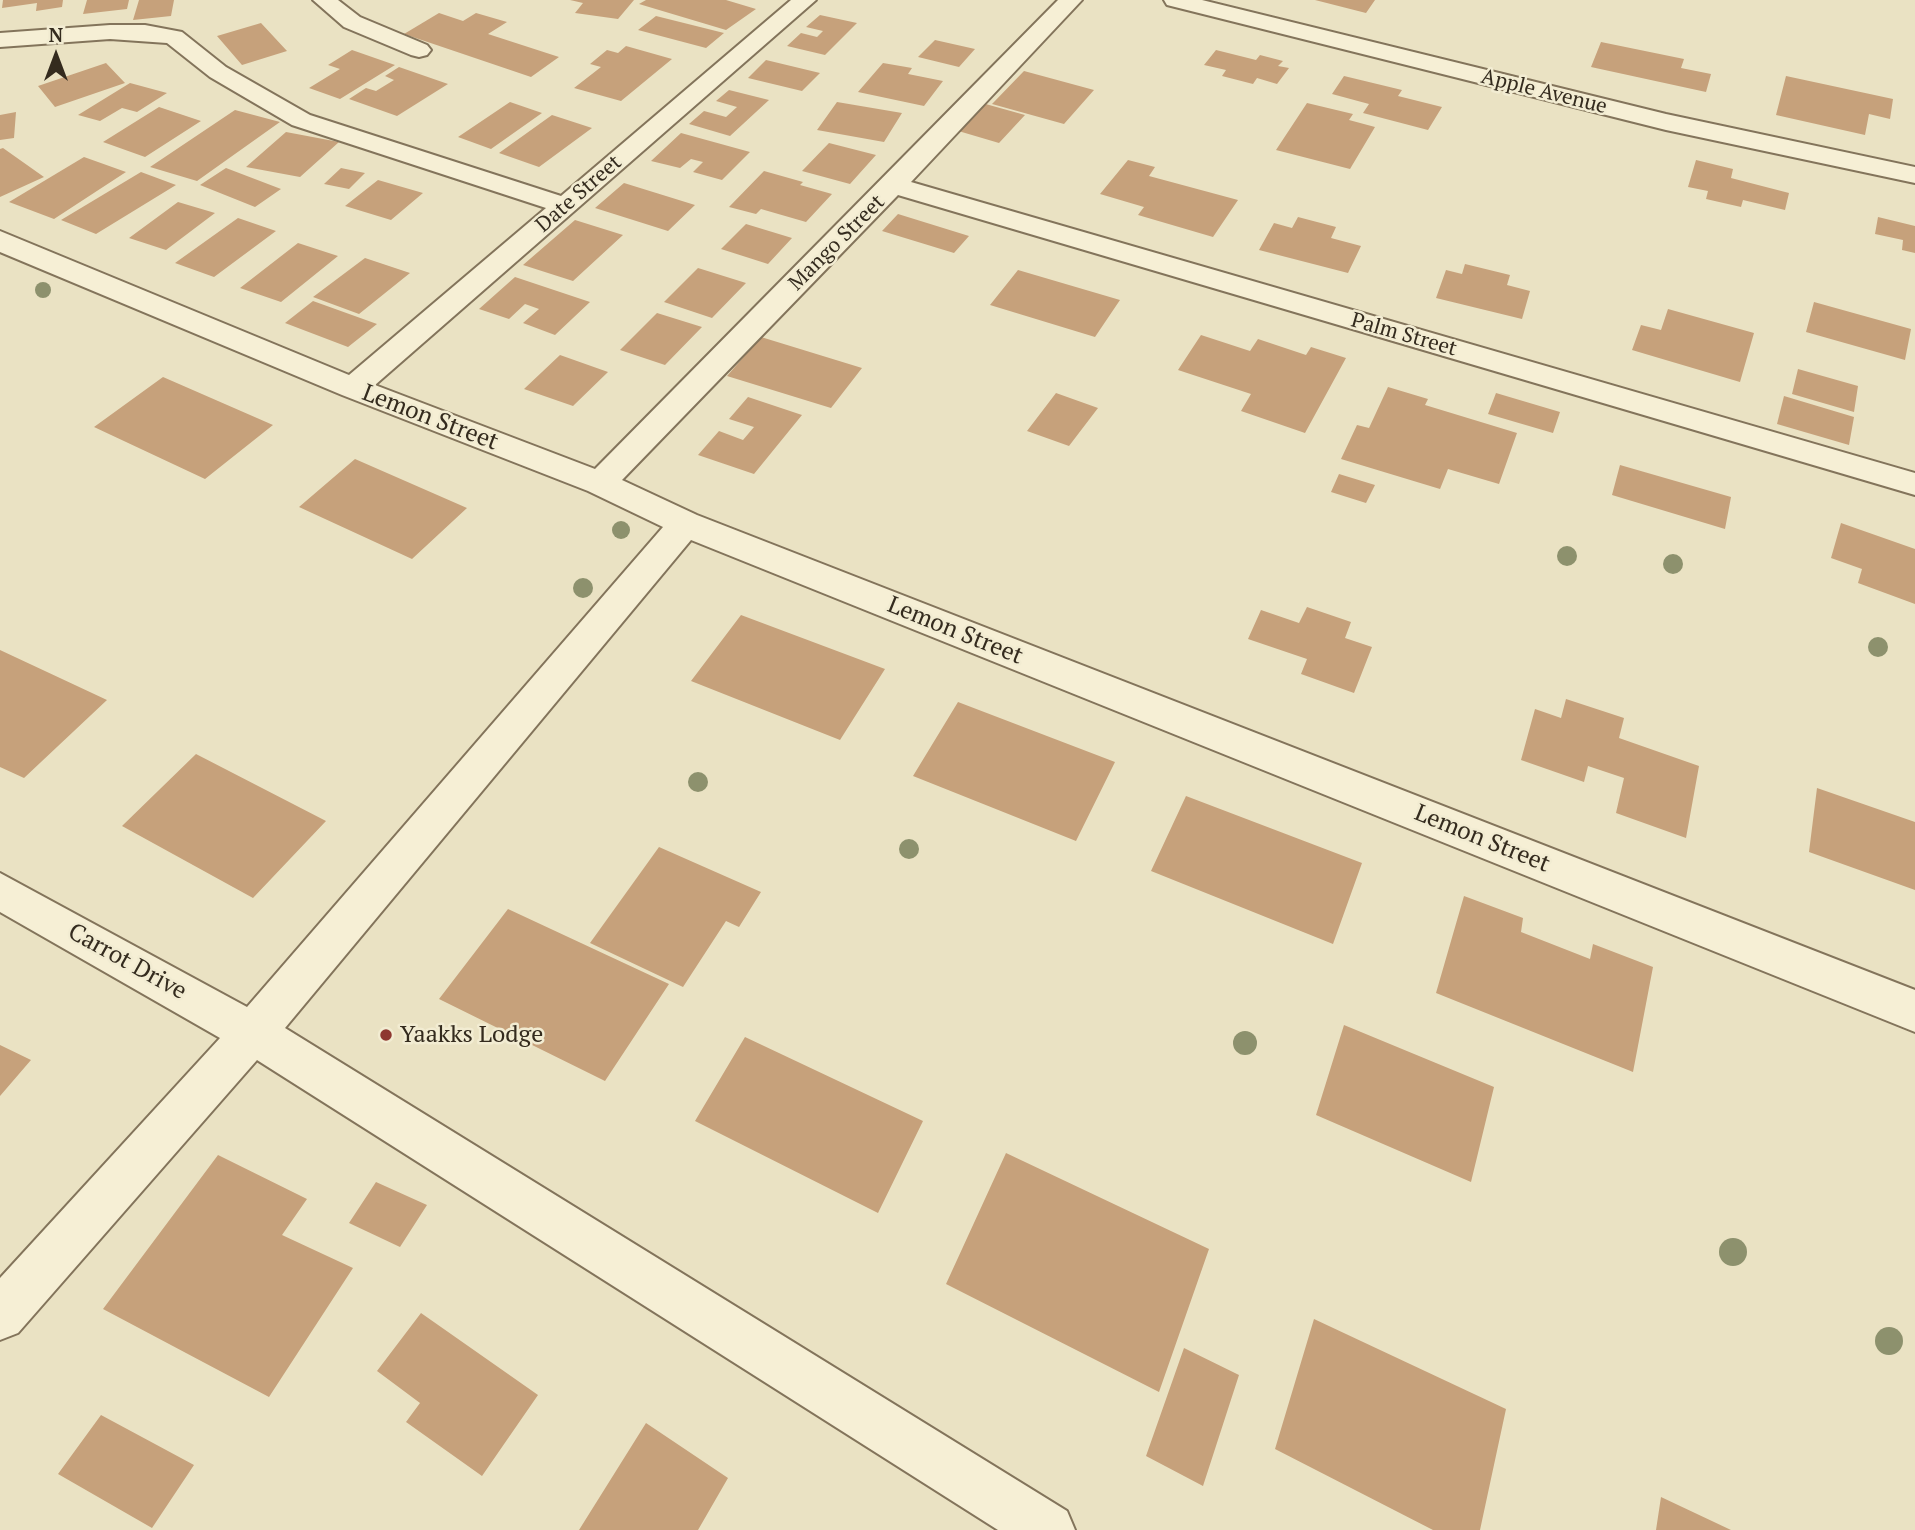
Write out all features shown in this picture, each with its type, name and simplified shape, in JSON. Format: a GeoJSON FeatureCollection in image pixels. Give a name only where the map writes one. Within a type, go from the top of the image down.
{"type":"FeatureCollection","features":[{"type":"Feature","properties":{"kind":"street"},"geometry":{"type":"LineString","coordinates":[[324,0],[352,22],[419,50]]}},
{"type":"Feature","properties":{"kind":"street","name":"Date Street"},"geometry":{"type":"LineString","coordinates":[[353,388],[805,0]]}},
{"type":"Feature","properties":{"kind":"street","name":"Mango Street"},"geometry":{"type":"LineString","coordinates":[[600,483],[894,186],[1071,0]]}},
{"type":"Feature","properties":{"kind":"street","name":"Apple Avenue"},"geometry":{"type":"LineString","coordinates":[[1175,0],[1667,122],[1915,176]]}},
{"type":"Feature","properties":{"kind":"street"},"geometry":{"type":"LineString","coordinates":[[0,40],[110,32],[145,32],[174,37],[218,72],[300,120],[566,206]]}},
{"type":"Feature","properties":{"kind":"street","name":"Palm Street"},"geometry":{"type":"LineString","coordinates":[[894,186],[1915,484]]}},
{"type":"Feature","properties":{"kind":"street","name":"Lemon Street"},"geometry":{"type":"LineString","coordinates":[[0,239],[14,249],[353,388],[600,483],[685,524],[1915,1011]]}},
{"type":"Feature","properties":{"kind":"street"},"geometry":{"type":"LineString","coordinates":[[0,1315],[253,1033],[685,524]]}},
{"type":"Feature","properties":{"kind":"street","name":"Carrot Drive"},"geometry":{"type":"LineString","coordinates":[[0,891],[253,1033],[1048,1530]]}},
{"type":"Feature","properties":{"kind":"building"},"geometry":{"type":"Polygon","coordinates":[[[3,0],[63,0],[62,7],[36,11],[37,3],[2,8],[3,0]]]}},
{"type":"Feature","properties":{"kind":"building"},"geometry":{"type":"Polygon","coordinates":[[[87,0],[129,0],[127,9],[83,14],[87,0]]]}},
{"type":"Feature","properties":{"kind":"building"},"geometry":{"type":"Polygon","coordinates":[[[139,0],[174,0],[171,16],[133,20],[139,0]]]}},
{"type":"Feature","properties":{"kind":"building"},"geometry":{"type":"Polygon","coordinates":[[[570,0],[634,0],[618,19],[575,13],[583,3],[570,0]]]}},
{"type":"Feature","properties":{"kind":"building"},"geometry":{"type":"Polygon","coordinates":[[[646,0],[726,0],[756,9],[726,30],[639,4],[646,0]]]}},
{"type":"Feature","properties":{"kind":"building"},"geometry":{"type":"Polygon","coordinates":[[[1315,0],[1375,0],[1366,13],[1315,0]]]}},
{"type":"Feature","properties":{"kind":"building"},"geometry":{"type":"Polygon","coordinates":[[[439,13],[463,21],[476,13],[507,22],[488,34],[559,57],[531,77],[404,34],[439,13]]]}},
{"type":"Feature","properties":{"kind":"building"},"geometry":{"type":"Polygon","coordinates":[[[820,15],[857,23],[825,55],[787,46],[801,33],[817,37],[823,31],[806,27],[820,15]]]}},
{"type":"Feature","properties":{"kind":"building"},"geometry":{"type":"Polygon","coordinates":[[[656,16],[724,33],[706,48],[638,30],[656,16]]]}},
{"type":"Feature","properties":{"kind":"building"},"geometry":{"type":"Polygon","coordinates":[[[261,23],[287,51],[242,65],[217,36],[261,23]]]}},
{"type":"Feature","properties":{"kind":"building"},"geometry":{"type":"Polygon","coordinates":[[[935,40],[975,49],[959,67],[918,57],[935,40]]]}},
{"type":"Feature","properties":{"kind":"building"},"geometry":{"type":"Polygon","coordinates":[[[1601,42],[1684,59],[1681,68],[1711,74],[1706,92],[1591,67],[1601,42]]]}},
{"type":"Feature","properties":{"kind":"building"},"geometry":{"type":"Polygon","coordinates":[[[626,46],[672,59],[621,101],[574,88],[601,67],[590,64],[607,50],[618,53],[626,46]]]}},
{"type":"Feature","properties":{"kind":"building"},"geometry":{"type":"Polygon","coordinates":[[[352,50],[395,65],[340,99],[309,88],[340,69],[328,65],[352,50]]]}},
{"type":"Feature","properties":{"kind":"building"},"geometry":{"type":"Polygon","coordinates":[[[1216,50],[1256,60],[1260,55],[1283,61],[1278,66],[1289,68],[1277,84],[1257,78],[1253,84],[1222,76],[1226,70],[1204,65],[1216,50]]]}},
{"type":"Feature","properties":{"kind":"building"},"geometry":{"type":"Polygon","coordinates":[[[766,60],[820,73],[802,91],[748,78],[766,60]]]}},
{"type":"Feature","properties":{"kind":"building"},"geometry":{"type":"Polygon","coordinates":[[[106,63],[125,83],[55,107],[38,86],[106,63]]]}},
{"type":"Feature","properties":{"kind":"building"},"geometry":{"type":"Polygon","coordinates":[[[883,63],[912,68],[908,74],[943,81],[924,106],[858,92],[883,63]]]}},
{"type":"Feature","properties":{"kind":"building"},"geometry":{"type":"Polygon","coordinates":[[[399,67],[448,84],[397,116],[349,99],[366,88],[376,91],[394,80],[385,76],[399,67]]]}},
{"type":"Feature","properties":{"kind":"building"},"geometry":{"type":"Polygon","coordinates":[[[1024,71],[1094,90],[1064,124],[992,104],[1024,71]]]}},
{"type":"Feature","properties":{"kind":"building"},"geometry":{"type":"Polygon","coordinates":[[[1344,76],[1402,90],[1398,96],[1442,107],[1428,130],[1363,113],[1369,104],[1332,94],[1344,76]]]}},
{"type":"Feature","properties":{"kind":"building"},"geometry":{"type":"Polygon","coordinates":[[[1786,76],[1893,99],[1890,119],[1869,114],[1865,135],[1776,115],[1786,76]]]}},
{"type":"Feature","properties":{"kind":"building"},"geometry":{"type":"Polygon","coordinates":[[[130,83],[167,93],[137,112],[122,108],[100,121],[78,115],[130,83]]]}},
{"type":"Feature","properties":{"kind":"building"},"geometry":{"type":"Polygon","coordinates":[[[729,90],[769,100],[730,136],[689,124],[704,111],[726,117],[737,107],[716,101],[729,90]]]}},
{"type":"Feature","properties":{"kind":"building"},"geometry":{"type":"Polygon","coordinates":[[[510,102],[542,113],[491,149],[458,137],[510,102]]]}},
{"type":"Feature","properties":{"kind":"building"},"geometry":{"type":"Polygon","coordinates":[[[837,102],[902,113],[884,142],[817,130],[837,102]]]}},
{"type":"Feature","properties":{"kind":"building"},"geometry":{"type":"Polygon","coordinates":[[[982,103],[1025,115],[999,143],[955,130],[982,103]]]}},
{"type":"Feature","properties":{"kind":"building"},"geometry":{"type":"Polygon","coordinates":[[[1307,103],[1353,114],[1349,120],[1375,127],[1350,169],[1276,150],[1307,103]]]}},
{"type":"Feature","properties":{"kind":"building"},"geometry":{"type":"Polygon","coordinates":[[[159,107],[201,121],[145,157],[103,142],[159,107]]]}},
{"type":"Feature","properties":{"kind":"building"},"geometry":{"type":"Polygon","coordinates":[[[235,110],[280,122],[197,181],[150,167],[235,110]]]}},
{"type":"Feature","properties":{"kind":"building"},"geometry":{"type":"Polygon","coordinates":[[[16,112],[14,138],[0,140],[0,115],[16,112]]]}},
{"type":"Feature","properties":{"kind":"building"},"geometry":{"type":"Polygon","coordinates":[[[552,115],[592,128],[539,167],[499,153],[552,115]]]}},
{"type":"Feature","properties":{"kind":"building"},"geometry":{"type":"Polygon","coordinates":[[[286,132],[339,142],[300,177],[246,167],[286,132]]]}},
{"type":"Feature","properties":{"kind":"building"},"geometry":{"type":"Polygon","coordinates":[[[681,133],[750,152],[722,180],[693,172],[703,162],[691,159],[680,168],[651,161],[681,133]]]}},
{"type":"Feature","properties":{"kind":"building"},"geometry":{"type":"Polygon","coordinates":[[[829,143],[876,155],[850,184],[802,171],[829,143]]]}},
{"type":"Feature","properties":{"kind":"building"},"geometry":{"type":"Polygon","coordinates":[[[3,148],[44,177],[0,197],[0,149],[3,148]]]}},
{"type":"Feature","properties":{"kind":"building"},"geometry":{"type":"Polygon","coordinates":[[[84,157],[126,172],[54,219],[9,202],[84,157]]]}},
{"type":"Feature","properties":{"kind":"building"},"geometry":{"type":"Polygon","coordinates":[[[1128,160],[1155,167],[1149,176],[1238,200],[1213,237],[1138,215],[1144,207],[1100,194],[1128,160]]]}},
{"type":"Feature","properties":{"kind":"building"},"geometry":{"type":"Polygon","coordinates":[[[1696,160],[1733,169],[1731,178],[1789,193],[1785,210],[1743,200],[1741,207],[1706,199],[1708,191],[1688,187],[1696,160]]]}},
{"type":"Feature","properties":{"kind":"building"},"geometry":{"type":"Polygon","coordinates":[[[226,168],[281,189],[255,207],[200,185],[226,168]]]}},
{"type":"Feature","properties":{"kind":"building"},"geometry":{"type":"Polygon","coordinates":[[[341,168],[365,173],[349,189],[324,184],[341,168]]]}},
{"type":"Feature","properties":{"kind":"building"},"geometry":{"type":"Polygon","coordinates":[[[764,171],[832,194],[806,222],[761,209],[756,214],[729,207],[764,171]]]}},
{"type":"Feature","properties":{"kind":"building"},"geometry":{"type":"Polygon","coordinates":[[[141,172],[176,185],[96,234],[61,220],[141,172]]]}},
{"type":"Feature","properties":{"kind":"building"},"geometry":{"type":"Polygon","coordinates":[[[378,180],[423,193],[391,220],[345,206],[378,180]]]}},
{"type":"Feature","properties":{"kind":"building"},"geometry":{"type":"Polygon","coordinates":[[[624,183],[695,205],[668,231],[595,208],[624,183]]]}},
{"type":"Feature","properties":{"kind":"building"},"geometry":{"type":"Polygon","coordinates":[[[178,202],[215,213],[166,250],[129,238],[178,202]]]}},
{"type":"Feature","properties":{"kind":"building"},"geometry":{"type":"Polygon","coordinates":[[[898,214],[969,236],[954,253],[882,231],[898,214]]]}},
{"type":"Feature","properties":{"kind":"building"},"geometry":{"type":"Polygon","coordinates":[[[1298,217],[1336,227],[1331,238],[1361,246],[1348,273],[1259,250],[1274,223],[1292,228],[1298,217]]]}},
{"type":"Feature","properties":{"kind":"building"},"geometry":{"type":"Polygon","coordinates":[[[1878,217],[1915,226],[1915,253],[1902,250],[1903,240],[1875,234],[1878,217]]]}},
{"type":"Feature","properties":{"kind":"building"},"geometry":{"type":"Polygon","coordinates":[[[238,218],[276,231],[214,277],[175,263],[238,218]]]}},
{"type":"Feature","properties":{"kind":"building"},"geometry":{"type":"Polygon","coordinates":[[[575,220],[623,235],[573,281],[523,265],[575,220]]]}},
{"type":"Feature","properties":{"kind":"building"},"geometry":{"type":"Polygon","coordinates":[[[746,224],[792,238],[768,264],[721,249],[746,224]]]}},
{"type":"Feature","properties":{"kind":"building"},"geometry":{"type":"Polygon","coordinates":[[[298,243],[338,256],[281,302],[240,288],[298,243]]]}},
{"type":"Feature","properties":{"kind":"building"},"geometry":{"type":"Polygon","coordinates":[[[365,258],[410,273],[359,314],[313,297],[365,258]]]}},
{"type":"Feature","properties":{"kind":"building"},"geometry":{"type":"Polygon","coordinates":[[[1465,264],[1510,275],[1507,285],[1530,291],[1522,319],[1436,298],[1446,270],[1462,274],[1465,264]]]}},
{"type":"Feature","properties":{"kind":"building"},"geometry":{"type":"Polygon","coordinates":[[[698,268],[746,283],[712,318],[664,302],[698,268]]]}},
{"type":"Feature","properties":{"kind":"building"},"geometry":{"type":"Polygon","coordinates":[[[1018,270],[1120,300],[1095,337],[990,305],[1018,270]]]}},
{"type":"Feature","properties":{"kind":"building"},"geometry":{"type":"Polygon","coordinates":[[[515,277],[590,302],[555,335],[523,323],[539,309],[525,304],[509,319],[479,309],[515,277]]]}},
{"type":"Feature","properties":{"kind":"building"},"geometry":{"type":"Polygon","coordinates":[[[313,301],[377,324],[348,347],[285,323],[313,301]]]}},
{"type":"Feature","properties":{"kind":"building"},"geometry":{"type":"Polygon","coordinates":[[[1814,302],[1911,329],[1905,360],[1806,332],[1814,302]]]}},
{"type":"Feature","properties":{"kind":"building"},"geometry":{"type":"Polygon","coordinates":[[[1668,309],[1754,333],[1740,382],[1632,350],[1641,325],[1661,330],[1668,309]]]}},
{"type":"Feature","properties":{"kind":"building"},"geometry":{"type":"Polygon","coordinates":[[[657,313],[702,327],[665,365],[620,350],[657,313]]]}},
{"type":"Feature","properties":{"kind":"building"},"geometry":{"type":"Polygon","coordinates":[[[1201,335],[1250,351],[1258,339],[1306,355],[1311,347],[1346,358],[1305,433],[1241,411],[1251,394],[1178,370],[1201,335]]]}},
{"type":"Feature","properties":{"kind":"building"},"geometry":{"type":"Polygon","coordinates":[[[761,337],[862,368],[831,408],[727,376],[761,337]]]}},
{"type":"Feature","properties":{"kind":"building"},"geometry":{"type":"Polygon","coordinates":[[[560,355],[608,372],[573,406],[524,389],[560,355]]]}},
{"type":"Feature","properties":{"kind":"building"},"geometry":{"type":"Polygon","coordinates":[[[1798,369],[1858,386],[1854,412],[1792,394],[1798,369]]]}},
{"type":"Feature","properties":{"kind":"building"},"geometry":{"type":"Polygon","coordinates":[[[163,377],[273,425],[205,479],[94,427],[163,377]]]}},
{"type":"Feature","properties":{"kind":"building"},"geometry":{"type":"Polygon","coordinates":[[[1388,387],[1428,399],[1425,405],[1517,433],[1499,484],[1448,469],[1440,489],[1341,459],[1357,425],[1369,428],[1388,387]]]}},
{"type":"Feature","properties":{"kind":"building"},"geometry":{"type":"Polygon","coordinates":[[[1056,393],[1098,408],[1069,446],[1027,431],[1056,393]]]}},
{"type":"Feature","properties":{"kind":"building"},"geometry":{"type":"Polygon","coordinates":[[[1496,393],[1560,412],[1553,433],[1488,414],[1496,393]]]}},
{"type":"Feature","properties":{"kind":"building"},"geometry":{"type":"Polygon","coordinates":[[[1784,396],[1854,417],[1849,445],[1777,424],[1784,396]]]}},
{"type":"Feature","properties":{"kind":"building"},"geometry":{"type":"Polygon","coordinates":[[[748,397],[802,415],[754,474],[698,455],[719,431],[743,440],[754,427],[729,419],[748,397]]]}},
{"type":"Feature","properties":{"kind":"building"},"geometry":{"type":"Polygon","coordinates":[[[355,459],[467,508],[412,559],[299,507],[355,459]]]}},
{"type":"Feature","properties":{"kind":"building"},"geometry":{"type":"Polygon","coordinates":[[[1620,465],[1731,497],[1725,529],[1612,495],[1620,465]]]}},
{"type":"Feature","properties":{"kind":"building"},"geometry":{"type":"Polygon","coordinates":[[[1339,474],[1375,485],[1366,503],[1331,492],[1339,474]]]}},
{"type":"Feature","properties":{"kind":"building"},"geometry":{"type":"Polygon","coordinates":[[[1841,523],[1915,549],[1915,604],[1858,583],[1862,569],[1831,558],[1841,523]]]}},
{"type":"Feature","properties":{"kind":"building"},"geometry":{"type":"Polygon","coordinates":[[[1307,607],[1351,622],[1345,638],[1372,647],[1354,693],[1301,674],[1307,659],[1248,639],[1261,610],[1299,623],[1307,607]]]}},
{"type":"Feature","properties":{"kind":"building"},"geometry":{"type":"Polygon","coordinates":[[[741,615],[885,669],[840,740],[691,681],[741,615]]]}},
{"type":"Feature","properties":{"kind":"building"},"geometry":{"type":"Polygon","coordinates":[[[0,650],[107,700],[24,778],[0,767],[0,650]]]}},
{"type":"Feature","properties":{"kind":"building"},"geometry":{"type":"Polygon","coordinates":[[[1566,699],[1624,718],[1619,738],[1699,766],[1686,838],[1616,813],[1624,778],[1588,766],[1584,782],[1521,760],[1535,709],[1561,718],[1566,699]]]}},
{"type":"Feature","properties":{"kind":"building"},"geometry":{"type":"Polygon","coordinates":[[[958,702],[1115,762],[1076,841],[913,776],[958,702]]]}},
{"type":"Feature","properties":{"kind":"building"},"geometry":{"type":"Polygon","coordinates":[[[196,754],[326,821],[253,898],[122,826],[196,754]]]}},
{"type":"Feature","properties":{"kind":"building"},"geometry":{"type":"Polygon","coordinates":[[[1817,788],[1915,822],[1915,890],[1809,852],[1817,788]]]}},
{"type":"Feature","properties":{"kind":"building"},"geometry":{"type":"Polygon","coordinates":[[[1186,796],[1362,863],[1333,944],[1151,871],[1186,796]]]}},
{"type":"Feature","properties":{"kind":"building"},"geometry":{"type":"Polygon","coordinates":[[[659,847],[761,892],[739,927],[726,921],[683,987],[590,943],[659,847]]]}},
{"type":"Feature","properties":{"kind":"building"},"geometry":{"type":"Polygon","coordinates":[[[1464,896],[1523,918],[1521,932],[1590,959],[1593,944],[1653,967],[1633,1072],[1436,993],[1464,896]]]}},
{"type":"Feature","properties":{"kind":"building"},"geometry":{"type":"Polygon","coordinates":[[[508,909],[669,984],[605,1081],[439,999],[508,909]]]}},
{"type":"Feature","properties":{"kind":"building"},"geometry":{"type":"Polygon","coordinates":[[[1344,1025],[1494,1087],[1471,1182],[1316,1115],[1344,1025]]]}},
{"type":"Feature","properties":{"kind":"building"},"geometry":{"type":"Polygon","coordinates":[[[745,1037],[923,1121],[878,1213],[695,1121],[745,1037]]]}},
{"type":"Feature","properties":{"kind":"building"},"geometry":{"type":"Polygon","coordinates":[[[0,1045],[31,1060],[0,1096],[0,1045]]]}},
{"type":"Feature","properties":{"kind":"building"},"geometry":{"type":"Polygon","coordinates":[[[1006,1153],[1209,1249],[1159,1392],[946,1284],[1006,1153]]]}},
{"type":"Feature","properties":{"kind":"building"},"geometry":{"type":"Polygon","coordinates":[[[218,1155],[307,1199],[282,1235],[353,1268],[269,1397],[103,1309],[218,1155]]]}},
{"type":"Feature","properties":{"kind":"building"},"geometry":{"type":"Polygon","coordinates":[[[376,1182],[427,1205],[400,1247],[349,1223],[376,1182]]]}},
{"type":"Feature","properties":{"kind":"building"},"geometry":{"type":"Polygon","coordinates":[[[421,1313],[538,1395],[482,1476],[406,1422],[420,1403],[377,1371],[421,1313]]]}},
{"type":"Feature","properties":{"kind":"building"},"geometry":{"type":"Polygon","coordinates":[[[1314,1319],[1506,1409],[1480,1530],[1433,1530],[1275,1449],[1314,1319]]]}},
{"type":"Feature","properties":{"kind":"building"},"geometry":{"type":"Polygon","coordinates":[[[1184,1348],[1239,1375],[1203,1486],[1146,1456],[1184,1348]]]}},
{"type":"Feature","properties":{"kind":"building"},"geometry":{"type":"Polygon","coordinates":[[[101,1415],[194,1465],[152,1528],[58,1474],[101,1415]]]}},
{"type":"Feature","properties":{"kind":"building"},"geometry":{"type":"Polygon","coordinates":[[[646,1423],[728,1478],[698,1530],[579,1530],[646,1423]]]}},
{"type":"Feature","properties":{"kind":"building"},"geometry":{"type":"Polygon","coordinates":[[[1661,1497],[1731,1530],[1656,1530],[1661,1497]]]}},
{"type":"Feature","properties":{"kind":"place","name":"Yaakks Lodge"},"geometry":{"type":"Point","coordinates":[386,1035]}}]}
